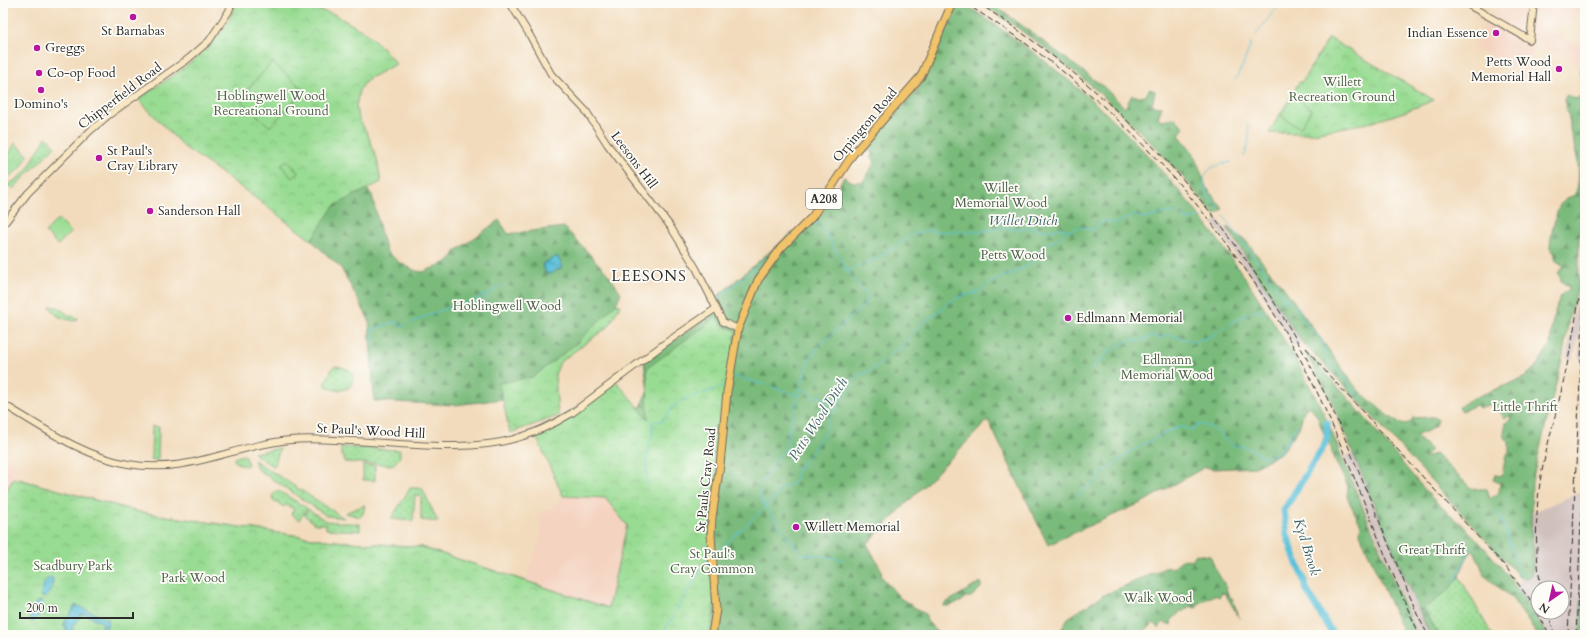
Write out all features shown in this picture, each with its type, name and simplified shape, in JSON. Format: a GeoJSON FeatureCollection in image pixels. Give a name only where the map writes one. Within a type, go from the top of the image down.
{"type":"FeatureCollection","features":[{"type":"Feature","properties":{"kind":"main road","name":"Orpington Road"},"geometry":{"type":"LineString","coordinates":[[738,328],[758,280],[781,248],[812,217],[853,154],[921,76],[952,3]]}},
{"type":"Feature","properties":{"kind":"main road","name":"St Pauls Cray Road"},"geometry":{"type":"LineString","coordinates":[[712,635],[716,609],[711,535],[712,517],[720,465],[727,392],[738,328]]}},
{"type":"Feature","properties":{"kind":"street","name":"Chipperfield Road"},"geometry":{"type":"LineString","coordinates":[[3,225],[28,193],[90,131],[110,114],[188,59],[210,41],[229,11],[232,3]]}},
{"type":"Feature","properties":{"kind":"street","name":"Leesons Hill"},"geometry":{"type":"LineString","coordinates":[[510,3],[551,74],[586,111],[608,145],[670,226],[696,268],[715,309],[723,322],[738,328]]}},
{"type":"Feature","properties":{"kind":"street"},"geometry":{"type":"LineString","coordinates":[[1465,3],[1530,40],[1534,3]]}},
{"type":"Feature","properties":{"kind":"street","name":"St Paul's Wood Hill"},"geometry":{"type":"LineString","coordinates":[[3,404],[82,449],[110,460],[138,466],[169,467],[188,464],[247,448],[291,440],[322,439],[450,446],[491,444],[516,438],[558,422],[664,344],[715,309]]}},
{"type":"Feature","properties":{"kind":"shaded area"},"geometry":{"type":"Polygon","coordinates":[[[1499,3],[1585,3],[1585,15],[1552,27],[1555,33],[1585,49],[1585,58],[1580,65],[1534,42],[1531,76],[1474,47],[1499,3]]]}},
{"type":"Feature","properties":{"kind":"shaded area"},"geometry":{"type":"Polygon","coordinates":[[[1218,219],[1250,263],[1303,343],[1294,347],[1257,285],[1213,223],[1218,219]]]}},
{"type":"Feature","properties":{"kind":"shaded area"},"geometry":{"type":"Polygon","coordinates":[[[1585,236],[1585,360],[1579,359],[1581,324],[1573,359],[1566,358],[1582,269],[1585,236]]]}},
{"type":"Feature","properties":{"kind":"shaded area"},"geometry":{"type":"Polygon","coordinates":[[[3,440],[11,445],[3,459],[3,440]]]}},
{"type":"Feature","properties":{"kind":"shaded area"},"geometry":{"type":"Polygon","coordinates":[[[1353,453],[1430,635],[1419,635],[1386,559],[1344,457],[1353,453]]]}},
{"type":"Feature","properties":{"kind":"shaded area"},"geometry":{"type":"Polygon","coordinates":[[[3,459],[20,468],[3,496],[3,459]]]}},
{"type":"Feature","properties":{"kind":"shaded area"},"geometry":{"type":"Polygon","coordinates":[[[1585,490],[1585,635],[1543,635],[1534,620],[1570,620],[1570,580],[1530,580],[1530,613],[1515,588],[1522,579],[1531,576],[1531,513],[1585,490]]]}},
{"type":"Feature","properties":{"kind":"shaded area"},"geometry":{"type":"Polygon","coordinates":[[[563,496],[605,498],[627,525],[608,608],[525,581],[541,536],[541,516],[563,496]]]}},
{"type":"Feature","properties":{"kind":"green space","name":"Hoblingwell Wood Recreational Ground"},"geometry":{"type":"Polygon","coordinates":[[[236,3],[288,3],[334,14],[366,33],[381,46],[396,64],[368,79],[359,90],[356,107],[358,117],[368,135],[377,159],[381,182],[334,206],[311,240],[226,176],[184,147],[138,99],[182,69],[209,47],[220,34],[236,3]]]}},
{"type":"Feature","properties":{"kind":"green space","name":"Petts Wood"},"geometry":{"type":"Polygon","coordinates":[[[958,3],[963,3],[1050,65],[1099,107],[1132,139],[1163,173],[1221,244],[1248,282],[1272,320],[1296,360],[1317,400],[1417,635],[1404,635],[1360,534],[1361,525],[1347,497],[1348,486],[1333,457],[1331,447],[1328,444],[1317,416],[1310,406],[1304,410],[1299,428],[1282,452],[1255,467],[1214,469],[1205,467],[1141,503],[1048,545],[988,420],[867,544],[882,571],[881,576],[900,598],[925,614],[927,621],[940,635],[158,635],[3,496],[14,478],[139,512],[333,541],[421,547],[624,613],[633,403],[641,408],[648,391],[644,362],[705,319],[717,308],[713,300],[793,232],[797,236],[825,210],[844,177],[853,182],[863,182],[875,162],[872,157],[873,151],[862,151],[917,90],[931,67],[958,3]]]}},
{"type":"Feature","properties":{"kind":"green space"},"geometry":{"type":"Polygon","coordinates":[[[981,3],[992,3],[1105,88],[1125,108],[1132,95],[1139,97],[1146,96],[1149,89],[1155,91],[1152,106],[1162,107],[1158,117],[1161,120],[1175,118],[1184,127],[1179,135],[1191,150],[1206,187],[1223,209],[1215,215],[1162,154],[1107,100],[1047,49],[981,3]]]}},
{"type":"Feature","properties":{"kind":"green space","name":"Willett Recreation Ground"},"geometry":{"type":"Polygon","coordinates":[[[1329,38],[1434,100],[1373,122],[1313,133],[1269,133],[1299,82],[1301,83],[1329,38]]]}},
{"type":"Feature","properties":{"kind":"green space"},"geometry":{"type":"Polygon","coordinates":[[[272,62],[304,90],[270,127],[239,99],[272,62]]]}},
{"type":"Feature","properties":{"kind":"green space","name":"Little Thrift"},"geometry":{"type":"Polygon","coordinates":[[[1585,63],[1584,198],[1579,231],[1579,285],[1570,313],[1563,355],[1532,481],[1531,532],[1534,554],[1531,576],[1522,579],[1339,380],[1303,343],[1227,227],[1246,241],[1281,284],[1357,389],[1388,416],[1404,425],[1413,421],[1412,418],[1433,417],[1438,419],[1433,428],[1416,436],[1431,450],[1423,458],[1435,454],[1472,489],[1487,489],[1490,499],[1499,493],[1500,483],[1493,480],[1495,475],[1502,476],[1506,455],[1509,453],[1509,442],[1504,435],[1504,431],[1506,423],[1511,419],[1509,416],[1504,418],[1493,400],[1489,405],[1479,408],[1476,405],[1462,411],[1459,407],[1471,399],[1524,378],[1537,366],[1550,345],[1553,318],[1560,296],[1570,288],[1562,282],[1558,273],[1564,266],[1555,260],[1555,254],[1550,248],[1551,238],[1556,217],[1562,202],[1575,195],[1579,172],[1577,156],[1570,131],[1564,99],[1567,95],[1575,99],[1580,97],[1580,75],[1582,67],[1585,63]]]}},
{"type":"Feature","properties":{"kind":"green space"},"geometry":{"type":"Polygon","coordinates":[[[1293,97],[1312,109],[1300,128],[1281,116],[1293,97]]]}},
{"type":"Feature","properties":{"kind":"green space"},"geometry":{"type":"Polygon","coordinates":[[[46,137],[55,146],[13,189],[9,186],[4,191],[8,195],[3,201],[3,187],[16,180],[27,170],[46,137]]]}},
{"type":"Feature","properties":{"kind":"green space"},"geometry":{"type":"Polygon","coordinates":[[[15,143],[28,155],[20,169],[3,180],[3,164],[15,143]]]}},
{"type":"Feature","properties":{"kind":"green space"},"geometry":{"type":"Polygon","coordinates":[[[287,160],[298,172],[292,178],[281,165],[287,160]]]}},
{"type":"Feature","properties":{"kind":"green space","name":"Hoblingwell Wood"},"geometry":{"type":"Polygon","coordinates":[[[367,189],[372,195],[382,238],[387,252],[400,263],[416,271],[423,272],[450,261],[455,252],[499,220],[508,234],[564,227],[608,274],[621,293],[616,304],[577,343],[533,377],[500,383],[504,399],[455,405],[374,401],[369,320],[341,268],[311,240],[334,206],[367,189]]]}},
{"type":"Feature","properties":{"kind":"green space"},"geometry":{"type":"Polygon","coordinates":[[[58,219],[71,232],[58,245],[45,232],[58,219]]]}},
{"type":"Feature","properties":{"kind":"green space"},"geometry":{"type":"Polygon","coordinates":[[[616,304],[620,305],[609,326],[560,362],[555,375],[558,416],[510,433],[499,383],[533,377],[577,343],[616,304]]]}},
{"type":"Feature","properties":{"kind":"green space"},"geometry":{"type":"Polygon","coordinates":[[[50,306],[58,307],[68,315],[78,318],[75,321],[63,318],[54,313],[50,306]]]}},
{"type":"Feature","properties":{"kind":"green space","name":"Scadbury Park"},"geometry":{"type":"Polygon","coordinates":[[[717,317],[723,326],[736,330],[709,526],[714,610],[710,635],[3,635],[3,496],[14,478],[139,512],[333,541],[421,547],[608,608],[627,525],[605,498],[563,496],[535,434],[617,382],[648,419],[647,368],[717,317]]]}},
{"type":"Feature","properties":{"kind":"green space","name":"Great Thrift"},"geometry":{"type":"Polygon","coordinates":[[[1305,351],[1354,405],[1432,498],[1466,528],[1489,553],[1520,592],[1530,608],[1530,620],[1538,620],[1546,635],[1538,635],[1511,597],[1485,576],[1474,550],[1469,555],[1459,577],[1454,584],[1440,597],[1420,610],[1427,613],[1438,635],[1430,635],[1331,400],[1305,351]]]}},
{"type":"Feature","properties":{"kind":"green space"},"geometry":{"type":"Polygon","coordinates":[[[335,366],[352,372],[353,379],[350,387],[343,390],[336,390],[324,384],[335,366]]]}},
{"type":"Feature","properties":{"kind":"green space"},"geometry":{"type":"Polygon","coordinates":[[[152,426],[159,427],[158,460],[151,460],[152,426]]]}},
{"type":"Feature","properties":{"kind":"green space"},"geometry":{"type":"Polygon","coordinates":[[[341,447],[400,450],[400,457],[393,465],[344,462],[344,458],[341,454],[341,447]]]}},
{"type":"Feature","properties":{"kind":"green space"},"geometry":{"type":"Polygon","coordinates":[[[280,448],[275,465],[272,466],[253,453],[280,448]]]}},
{"type":"Feature","properties":{"kind":"green space"},"geometry":{"type":"Polygon","coordinates":[[[243,455],[246,456],[248,465],[245,466],[235,462],[234,458],[243,455]]]}},
{"type":"Feature","properties":{"kind":"green space"},"geometry":{"type":"Polygon","coordinates":[[[254,460],[344,518],[327,516],[257,469],[254,460]]]}},
{"type":"Feature","properties":{"kind":"green space"},"geometry":{"type":"Polygon","coordinates":[[[363,465],[375,466],[375,481],[363,480],[363,465]]]}},
{"type":"Feature","properties":{"kind":"green space"},"geometry":{"type":"Polygon","coordinates":[[[410,488],[422,488],[438,522],[421,520],[421,496],[415,495],[413,521],[391,519],[410,488]]]}},
{"type":"Feature","properties":{"kind":"green space"},"geometry":{"type":"Polygon","coordinates":[[[277,490],[307,508],[299,520],[291,514],[294,509],[286,505],[284,507],[273,500],[272,496],[277,490]]]}},
{"type":"Feature","properties":{"kind":"green space"},"geometry":{"type":"Polygon","coordinates":[[[365,505],[363,514],[360,517],[345,513],[365,505]]]}},
{"type":"Feature","properties":{"kind":"green space"},"geometry":{"type":"Polygon","coordinates":[[[308,509],[326,521],[360,524],[360,531],[326,529],[326,524],[315,524],[304,515],[308,509]]]}},
{"type":"Feature","properties":{"kind":"green space"},"geometry":{"type":"Polygon","coordinates":[[[1585,519],[1585,635],[1580,635],[1585,519]]]}},
{"type":"Feature","properties":{"kind":"green space","name":"Walk Wood"},"geometry":{"type":"Polygon","coordinates":[[[1196,554],[1210,556],[1228,594],[1232,598],[1240,619],[1226,595],[1222,592],[1219,597],[1215,595],[1199,603],[1196,608],[1189,606],[1185,611],[1180,611],[1177,616],[1172,618],[1171,625],[1163,622],[1159,628],[1154,623],[1141,634],[1057,635],[1068,618],[1102,596],[1165,568],[1176,567],[1182,560],[1192,560],[1196,554]]]}},
{"type":"Feature","properties":{"kind":"green space"},"geometry":{"type":"Polygon","coordinates":[[[1459,576],[1492,635],[1438,635],[1427,613],[1425,611],[1419,611],[1450,588],[1459,576]]]}},
{"type":"Feature","properties":{"kind":"green space"},"geometry":{"type":"Polygon","coordinates":[[[981,582],[981,588],[971,597],[965,597],[961,602],[950,606],[944,606],[944,604],[981,582]]]}},
{"type":"Feature","properties":{"kind":"water"},"geometry":{"type":"Polygon","coordinates":[[[557,256],[563,267],[547,275],[542,264],[557,256]]]}},
{"type":"Feature","properties":{"kind":"water"},"geometry":{"type":"Polygon","coordinates":[[[52,577],[53,582],[50,591],[45,598],[42,597],[41,591],[44,583],[52,577]]]}},
{"type":"Feature","properties":{"kind":"water"},"geometry":{"type":"Polygon","coordinates":[[[41,601],[43,604],[40,614],[33,622],[31,622],[31,609],[35,604],[41,601]]]}},
{"type":"Feature","properties":{"kind":"water"},"geometry":{"type":"Polygon","coordinates":[[[76,605],[109,620],[103,635],[99,635],[103,623],[83,613],[72,627],[73,630],[80,634],[79,635],[72,635],[65,631],[67,627],[63,625],[76,605]]]}},
{"type":"Feature","properties":{"kind":"waterway","name":"Kyd Brook"},"geometry":{"type":"LineString","coordinates":[[1256,35],[1280,3]]}},
{"type":"Feature","properties":{"kind":"waterway","name":"Kyd Brook"},"geometry":{"type":"LineString","coordinates":[[1235,80],[1243,65],[1251,43]]}},
{"type":"Feature","properties":{"kind":"waterway","name":"Kyd Brook"},"geometry":{"type":"LineString","coordinates":[[1244,156],[1249,140],[1247,123]]}},
{"type":"Feature","properties":{"kind":"waterway","name":"Kyd Brook"},"geometry":{"type":"LineString","coordinates":[[1220,211],[1206,191],[1204,180],[1210,169],[1231,162]]}},
{"type":"Feature","properties":{"kind":"waterway","name":"Willet Ditch"},"geometry":{"type":"LineString","coordinates":[[847,271],[878,258],[915,233],[931,230],[936,232],[956,231],[968,233],[972,231],[976,232],[1002,228],[1034,228],[1047,231],[1062,228],[1071,231],[1079,227],[1093,230],[1097,228],[1100,221],[1116,223],[1135,215],[1149,218],[1156,215],[1178,211],[1187,220],[1200,217]]}},
{"type":"Feature","properties":{"kind":"waterway","name":"Kyd Brook"},"geometry":{"type":"LineString","coordinates":[[1223,215],[1281,294],[1298,308],[1309,328],[1321,338],[1329,361],[1361,399]]}},
{"type":"Feature","properties":{"kind":"waterway"},"geometry":{"type":"LineString","coordinates":[[812,223],[820,224]]}},
{"type":"Feature","properties":{"kind":"waterway"},"geometry":{"type":"LineString","coordinates":[[760,486],[778,456],[787,446],[789,429],[808,362],[819,346],[864,305],[867,300],[865,292],[847,271],[821,225]]}},
{"type":"Feature","properties":{"kind":"waterway","name":"Petts Wood Ditch"},"geometry":{"type":"LineString","coordinates":[[808,457],[825,432],[832,414],[840,404],[839,402],[859,375],[877,366],[886,359],[891,352],[899,349],[920,325],[955,299],[964,295],[978,292],[990,283],[1014,273],[1016,270],[1020,270],[1032,263],[1048,242],[1055,241],[1067,230]]}},
{"type":"Feature","properties":{"kind":"waterway"},"geometry":{"type":"LineString","coordinates":[[716,301],[776,250]]}},
{"type":"Feature","properties":{"kind":"waterway"},"geometry":{"type":"LineString","coordinates":[[472,302],[482,295],[485,296],[498,288]]}},
{"type":"Feature","properties":{"kind":"waterway"},"geometry":{"type":"LineString","coordinates":[[410,323],[453,306],[470,303],[477,304],[487,298],[485,296]]}},
{"type":"Feature","properties":{"kind":"waterway","name":"Kyd Brook"},"geometry":{"type":"LineString","coordinates":[[1280,304],[1285,300],[1284,297]]}},
{"type":"Feature","properties":{"kind":"waterway"},"geometry":{"type":"LineString","coordinates":[[1254,310],[1265,312]]}},
{"type":"Feature","properties":{"kind":"waterway"},"geometry":{"type":"LineString","coordinates":[[1229,324],[1250,312]]}},
{"type":"Feature","properties":{"kind":"waterway"},"geometry":{"type":"LineString","coordinates":[[372,345],[373,329],[397,321],[401,327],[406,325]]}},
{"type":"Feature","properties":{"kind":"waterway"},"geometry":{"type":"LineString","coordinates":[[1117,347],[1131,339],[1139,341],[1152,336],[1161,338],[1169,334],[1193,342],[1210,337],[1226,326]]}},
{"type":"Feature","properties":{"kind":"waterway"},"geometry":{"type":"LineString","coordinates":[[1090,370],[1109,351],[1114,349]]}},
{"type":"Feature","properties":{"kind":"waterway"},"geometry":{"type":"LineString","coordinates":[[733,376],[766,385]]}},
{"type":"Feature","properties":{"kind":"waterway"},"geometry":{"type":"LineString","coordinates":[[703,393],[725,386]]}},
{"type":"Feature","properties":{"kind":"waterway"},"geometry":{"type":"LineString","coordinates":[[769,386],[797,395]]}},
{"type":"Feature","properties":{"kind":"waterway"},"geometry":{"type":"LineString","coordinates":[[800,389],[807,391],[812,397],[823,397],[834,409]]}},
{"type":"Feature","properties":{"kind":"waterway"},"geometry":{"type":"LineString","coordinates":[[682,401],[699,394]]}},
{"type":"Feature","properties":{"kind":"waterway"},"geometry":{"type":"LineString","coordinates":[[648,484],[646,470],[649,441],[653,435],[652,422],[663,421],[672,408],[678,403]]}},
{"type":"Feature","properties":{"kind":"waterway","name":"Kyd Brook"},"geometry":{"type":"LineString","coordinates":[[1327,423],[1327,437],[1325,444],[1284,510],[1287,535],[1307,591],[1333,635]]}},
{"type":"Feature","properties":{"kind":"waterway"},"geometry":{"type":"LineString","coordinates":[[1078,496],[1099,477],[1102,472],[1114,465],[1127,454],[1154,440],[1158,436],[1174,429],[1181,427],[1192,430],[1199,424],[1211,427],[1233,446],[1243,446],[1255,451],[1265,458],[1282,450],[1284,444],[1289,442],[1290,434],[1294,432],[1294,428],[1298,427]]}},
{"type":"Feature","properties":{"kind":"waterway","name":"Petts Wood Ditch"},"geometry":{"type":"LineString","coordinates":[[716,553],[776,496],[780,489],[794,483],[798,468],[803,465],[805,459]]}},
{"type":"Feature","properties":{"kind":"waterway"},"geometry":{"type":"LineString","coordinates":[[759,489],[761,499],[765,506],[801,554],[825,556],[843,560]]}},
{"type":"Feature","properties":{"kind":"waterway"},"geometry":{"type":"LineString","coordinates":[[1498,510],[1521,576]]}},
{"type":"Feature","properties":{"kind":"waterway"},"geometry":{"type":"LineString","coordinates":[[1454,582],[1473,544]]}},
{"type":"Feature","properties":{"kind":"waterway","name":"Petts Wood Ditch"},"geometry":{"type":"LineString","coordinates":[[675,613],[709,556]]}},
{"type":"Feature","properties":{"kind":"waterway","name":"Petts Wood Ditch"},"geometry":{"type":"LineString","coordinates":[[662,635],[673,617]]}},
{"type":"Feature","properties":{"kind":"waterway"},"geometry":{"type":"LineString","coordinates":[[1244,632],[1248,634]]}},
{"type":"Feature","properties":{"kind":"railway"},"geometry":{"type":"LineString","coordinates":[[965,3],[1037,52],[1079,85],[1115,118],[1150,152],[1183,188],[1214,226],[1243,266],[1270,306],[1317,392],[1345,455],[1399,589],[1420,635]]}},
{"type":"Feature","properties":{"kind":"railway"},"geometry":{"type":"LineString","coordinates":[[978,3],[1032,40],[1083,81],[1131,124],[1175,171],[1217,220],[1255,273],[1290,328],[1327,398],[1417,614],[1428,635]]}},
{"type":"Feature","properties":{"kind":"railway"},"geometry":{"type":"LineString","coordinates":[[1582,281],[1585,254]]}},
{"type":"Feature","properties":{"kind":"railway"},"geometry":{"type":"LineString","coordinates":[[1568,635],[1585,275]]}},
{"type":"Feature","properties":{"kind":"railway"},"geometry":{"type":"LineString","coordinates":[[1540,580],[1537,546],[1539,490],[1546,452],[1566,369],[1579,299]]}},
{"type":"Feature","properties":{"kind":"railway"},"geometry":{"type":"LineString","coordinates":[[1306,348],[1326,372],[1506,567],[1532,603],[1550,635]]}},
{"type":"Feature","properties":{"kind":"railway"},"geometry":{"type":"LineString","coordinates":[[1576,635],[1585,431]]}},
{"type":"Feature","properties":{"kind":"railway"},"geometry":{"type":"LineString","coordinates":[[1550,620],[1554,633]]}},
{"type":"Feature","properties":{"kind":"place","name":"St Barnabas"},"geometry":{"type":"Point","coordinates":[133,17]}},
{"type":"Feature","properties":{"kind":"place","name":"Indian Essence"},"geometry":{"type":"Point","coordinates":[1496,33]}},
{"type":"Feature","properties":{"kind":"place","name":"Greggs"},"geometry":{"type":"Point","coordinates":[37,48]}},
{"type":"Feature","properties":{"kind":"place","name":"Petts Wood Memorial Hall"},"geometry":{"type":"Point","coordinates":[1559,69]}},
{"type":"Feature","properties":{"kind":"place","name":"Co-op Food"},"geometry":{"type":"Point","coordinates":[39,73]}},
{"type":"Feature","properties":{"kind":"place","name":"Domino's"},"geometry":{"type":"Point","coordinates":[41,90]}},
{"type":"Feature","properties":{"kind":"place","name":"St Paul's Cray Library"},"geometry":{"type":"Point","coordinates":[99,158]}},
{"type":"Feature","properties":{"kind":"place","name":"Sanderson Hall"},"geometry":{"type":"Point","coordinates":[150,211]}},
{"type":"Feature","properties":{"kind":"place","name":"Edlmann Memorial"},"geometry":{"type":"Point","coordinates":[1068,318]}},
{"type":"Feature","properties":{"kind":"place","name":"Willett Memorial"},"geometry":{"type":"Point","coordinates":[796,527]}},
{"type":"Feature","properties":{"kind":"district","name":"LEESONS"},"geometry":{"type":"Point","coordinates":[649,276]}},
{"type":"Feature","properties":{"kind":"park label","name":"Willet Memorial Wood"},"geometry":{"type":"Point","coordinates":[1001,196]}},
{"type":"Feature","properties":{"kind":"park label","name":"Edlmann Memorial Wood"},"geometry":{"type":"Point","coordinates":[1167,368]}},
{"type":"Feature","properties":{"kind":"park label","name":"St Paul's Cray Common"},"geometry":{"type":"Point","coordinates":[712,562]}},
{"type":"Feature","properties":{"kind":"park label","name":"Park Wood"},"geometry":{"type":"Point","coordinates":[193,578]}}]}
